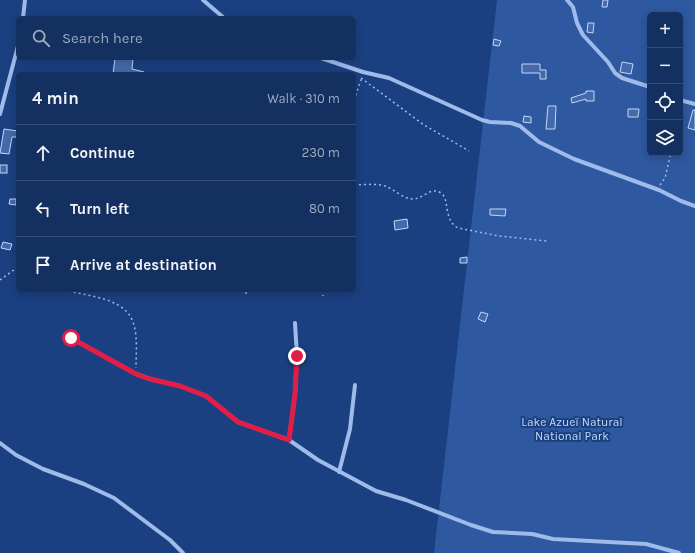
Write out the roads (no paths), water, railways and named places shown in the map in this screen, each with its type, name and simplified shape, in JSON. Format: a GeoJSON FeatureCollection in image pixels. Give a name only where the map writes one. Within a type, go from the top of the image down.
{"type":"FeatureCollection","features":[{"type":"Feature","properties":{"kind":"street"},"geometry":{"type":"LineString","coordinates":[[23,16],[25,0]]}},
{"type":"Feature","properties":{"kind":"street"},"geometry":{"type":"LineString","coordinates":[[203,0],[222,16]]}},
{"type":"Feature","properties":{"kind":"street"},"geometry":{"type":"LineString","coordinates":[[566,0],[573,7],[583,36],[604,57],[615,73],[622,78],[647,86]]}},
{"type":"Feature","properties":{"kind":"street"},"geometry":{"type":"LineString","coordinates":[[0,114],[16,54]]}},
{"type":"Feature","properties":{"kind":"street"},"geometry":{"type":"LineString","coordinates":[[327,60],[363,72],[389,78],[482,120],[511,123],[520,126],[539,142],[560,152],[594,167],[658,190],[695,206]]}},
{"type":"Feature","properties":{"kind":"street"},"geometry":{"type":"LineString","coordinates":[[683,101],[695,104]]}},
{"type":"Feature","properties":{"kind":"street"},"geometry":{"type":"LineString","coordinates":[[289,440],[295,394],[297,356],[295,323]]}},
{"type":"Feature","properties":{"kind":"street"},"geometry":{"type":"LineString","coordinates":[[71,338],[136,374],[195,391],[206,396],[238,422],[289,440],[318,460],[376,491],[406,500],[493,532],[532,534],[552,539],[646,544],[679,553]]}},
{"type":"Feature","properties":{"kind":"street"},"geometry":{"type":"LineString","coordinates":[[339,472],[350,429],[355,384]]}},
{"type":"Feature","properties":{"kind":"street"},"geometry":{"type":"LineString","coordinates":[[0,443],[16,455],[43,469],[84,484],[114,498],[170,540],[183,553]]}},
{"type":"Feature","properties":{"kind":"park label","name":"Lake Azueï Natural National Park"},"geometry":{"type":"Point","coordinates":[572,429]}}]}
